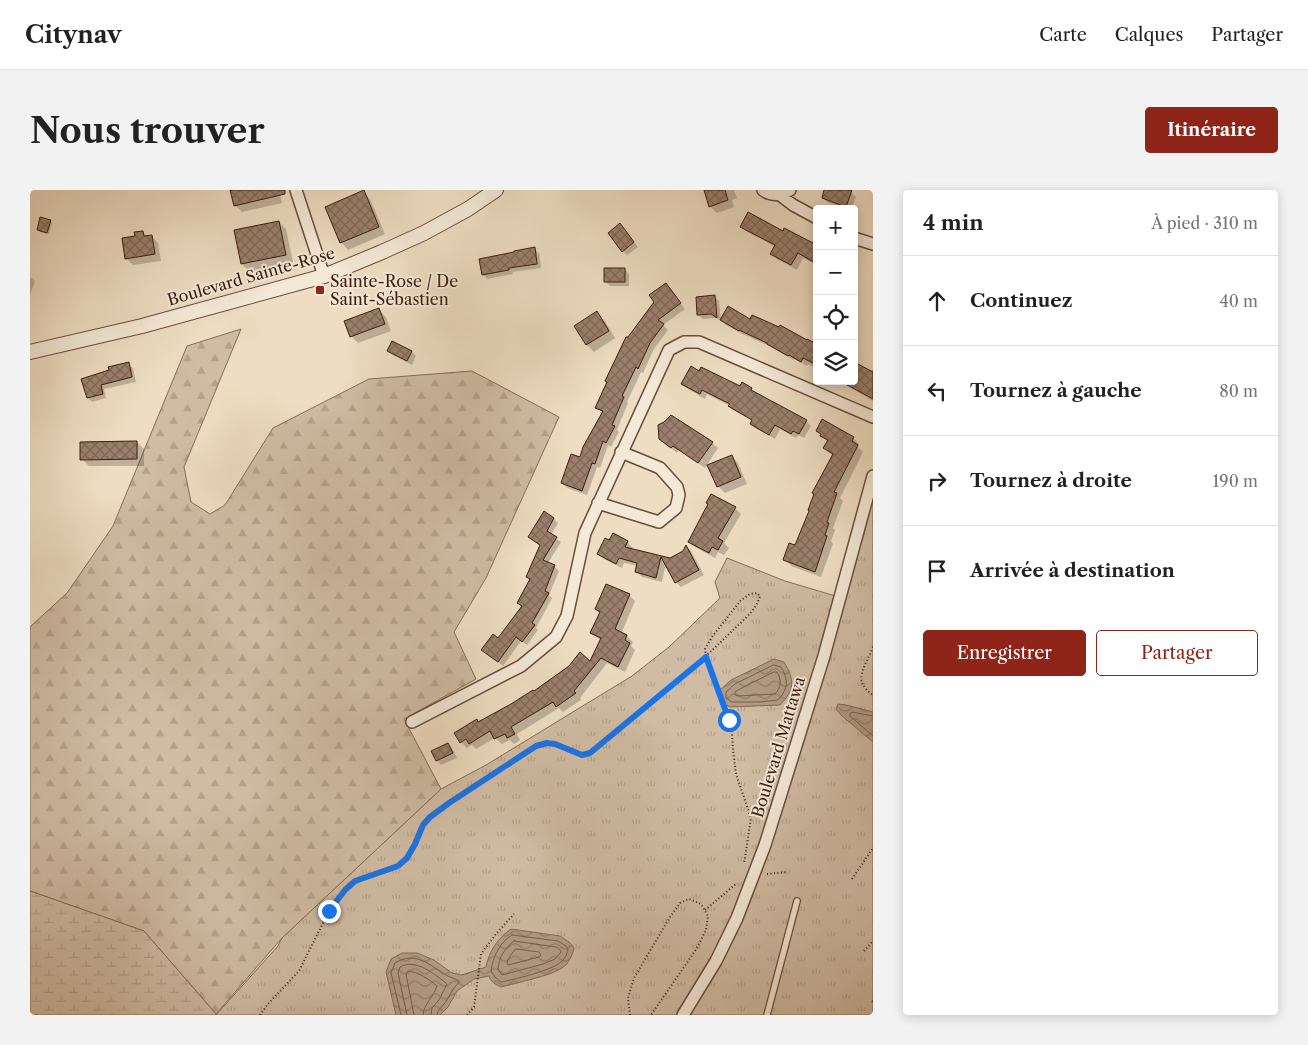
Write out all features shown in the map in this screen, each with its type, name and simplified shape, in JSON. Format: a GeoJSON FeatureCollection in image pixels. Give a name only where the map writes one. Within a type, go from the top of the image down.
{"type":"FeatureCollection","features":[{"type":"Feature","properties":{"kind":"street"},"geometry":{"type":"LineString","coordinates":[[296,190],[324,276]]}},
{"type":"Feature","properties":{"kind":"street","name":"Boulevard Sainte-Rose"},"geometry":{"type":"LineString","coordinates":[[30,352],[142,326],[324,276],[424,233],[468,209],[496,190]]}},
{"type":"Feature","properties":{"kind":"street"},"geometry":{"type":"LineString","coordinates":[[763,190],[773,194],[785,192],[792,205],[813,216]]}},
{"type":"Feature","properties":{"kind":"street"},"geometry":{"type":"LineString","coordinates":[[858,239],[873,244]]}},
{"type":"Feature","properties":{"kind":"street"},"geometry":{"type":"LineString","coordinates":[[412,722],[521,666],[556,637],[567,616],[585,533],[669,350],[684,342],[699,342],[873,418]]}},
{"type":"Feature","properties":{"kind":"street"},"geometry":{"type":"LineString","coordinates":[[598,503],[659,522],[676,508],[680,495],[677,487],[660,468],[621,452]]}},
{"type":"Feature","properties":{"kind":"street","name":"Boulevard Mattawa"},"geometry":{"type":"LineString","coordinates":[[683,1015],[716,961],[737,918],[765,845],[824,656],[873,476]]}},
{"type":"Feature","properties":{"kind":"lane"},"geometry":{"type":"LineString","coordinates":[[767,1015],[797,902]]}},
{"type":"Feature","properties":{"kind":"path"},"geometry":{"type":"LineString","coordinates":[[260,1015],[299,972],[329,911],[345,890],[355,881],[398,866],[407,858],[423,825],[430,817],[536,746],[547,743],[555,744],[582,755],[590,753],[706,657],[753,610],[760,596],[757,593],[750,594],[741,600],[705,649],[706,657],[729,720],[736,774],[751,818],[744,866]]}},
{"type":"Feature","properties":{"kind":"path"},"geometry":{"type":"LineString","coordinates":[[873,647],[861,680],[864,688],[873,695]]}},
{"type":"Feature","properties":{"kind":"path"},"geometry":{"type":"LineString","coordinates":[[852,879],[873,848]]}},
{"type":"Feature","properties":{"kind":"path"},"geometry":{"type":"LineString","coordinates":[[630,1015],[628,998],[634,978],[670,917],[680,903],[689,899],[701,904],[708,916],[706,930],[697,948],[651,1015]]}},
{"type":"Feature","properties":{"kind":"path"},"geometry":{"type":"LineString","coordinates":[[467,1015],[474,1007],[482,954],[496,934],[514,914]]}},
{"type":"Feature","properties":{"kind":"path"},"geometry":{"type":"LineString","coordinates":[[864,951],[873,941]]}},
{"type":"Feature","properties":{"kind":"green space"},"geometry":{"type":"Polygon","coordinates":[[[241,329],[184,467],[191,502],[210,514],[225,505],[273,428],[369,379],[472,371],[559,417],[486,578],[454,632],[476,679],[404,719],[441,789],[282,938],[216,1014],[144,931],[30,891],[30,627],[67,593],[113,526],[187,346],[241,329]]]}},
{"type":"Feature","properties":{"kind":"green space"},"geometry":{"type":"Polygon","coordinates":[[[873,476],[873,1015],[216,1015],[278,946],[282,938],[441,789],[486,765],[632,676],[669,647],[720,598],[715,582],[727,558],[785,581],[839,597],[873,476]]]}},
{"type":"Feature","properties":{"kind":"green space"},"geometry":{"type":"Polygon","coordinates":[[[30,891],[144,931],[216,1015],[30,1015],[30,891]]]}},
{"type":"Feature","properties":{"kind":"water"},"geometry":{"type":"Polygon","coordinates":[[[774,659],[784,662],[792,680],[791,689],[780,705],[730,707],[720,701],[720,690],[731,680],[774,659]]]}},
{"type":"Feature","properties":{"kind":"water"},"geometry":{"type":"Polygon","coordinates":[[[838,704],[873,712],[873,742],[841,715],[836,709],[838,704]]]}},
{"type":"Feature","properties":{"kind":"water"},"geometry":{"type":"Polygon","coordinates":[[[511,929],[560,936],[574,948],[571,957],[557,971],[501,987],[493,983],[489,976],[474,979],[457,991],[448,1007],[440,1015],[396,1015],[386,972],[391,959],[402,953],[417,953],[434,960],[452,973],[462,975],[486,967],[495,945],[511,929]]]}},
{"type":"Feature","properties":{"kind":"building"},"geometry":{"type":"Polygon","coordinates":[[[230,190],[285,190],[285,194],[234,206],[230,190]]]}},
{"type":"Feature","properties":{"kind":"building"},"geometry":{"type":"Polygon","coordinates":[[[364,190],[379,227],[340,243],[325,207],[364,190]]]}},
{"type":"Feature","properties":{"kind":"building"},"geometry":{"type":"Polygon","coordinates":[[[704,190],[725,190],[728,200],[709,207],[704,190]]]}},
{"type":"Feature","properties":{"kind":"building"},"geometry":{"type":"Polygon","coordinates":[[[824,190],[852,190],[847,205],[841,205],[822,198],[824,190]]]}},
{"type":"Feature","properties":{"kind":"building"},"geometry":{"type":"Polygon","coordinates":[[[748,212],[783,231],[784,228],[813,243],[813,262],[798,253],[791,265],[770,254],[775,245],[740,227],[748,212]]]}},
{"type":"Feature","properties":{"kind":"building"},"geometry":{"type":"Polygon","coordinates":[[[40,217],[51,220],[47,233],[37,230],[40,217]]]}},
{"type":"Feature","properties":{"kind":"building"},"geometry":{"type":"Polygon","coordinates":[[[279,221],[286,255],[241,264],[234,230],[279,221]]]}},
{"type":"Feature","properties":{"kind":"building"},"geometry":{"type":"Polygon","coordinates":[[[620,223],[634,242],[622,252],[608,233],[620,223]]]}},
{"type":"Feature","properties":{"kind":"building"},"geometry":{"type":"Polygon","coordinates":[[[143,231],[144,236],[152,235],[155,254],[125,259],[122,238],[135,236],[134,232],[143,231]]]}},
{"type":"Feature","properties":{"kind":"building"},"geometry":{"type":"Polygon","coordinates":[[[535,247],[537,264],[509,268],[509,270],[482,275],[479,259],[535,247]]]}},
{"type":"Feature","properties":{"kind":"building"},"geometry":{"type":"Polygon","coordinates":[[[604,268],[625,268],[625,282],[604,282],[604,268]]]}},
{"type":"Feature","properties":{"kind":"building"},"geometry":{"type":"Polygon","coordinates":[[[666,283],[681,303],[658,320],[664,324],[650,343],[638,369],[636,367],[622,396],[624,397],[612,425],[615,426],[606,443],[603,441],[595,464],[592,463],[582,491],[561,483],[571,454],[580,457],[583,447],[603,411],[595,408],[607,382],[605,381],[626,337],[628,337],[654,302],[649,295],[666,283]]]}},
{"type":"Feature","properties":{"kind":"building"},"geometry":{"type":"Polygon","coordinates":[[[715,295],[717,318],[711,314],[697,315],[696,297],[715,295]]]}},
{"type":"Feature","properties":{"kind":"building"},"geometry":{"type":"Polygon","coordinates":[[[728,306],[750,319],[752,315],[779,327],[780,325],[813,342],[813,363],[803,358],[801,362],[788,356],[767,343],[739,331],[720,320],[728,306]]]}},
{"type":"Feature","properties":{"kind":"building"},"geometry":{"type":"Polygon","coordinates":[[[379,308],[385,324],[350,337],[344,321],[379,308]]]}},
{"type":"Feature","properties":{"kind":"building"},"geometry":{"type":"Polygon","coordinates":[[[597,311],[609,331],[586,345],[574,326],[597,311]]]}},
{"type":"Feature","properties":{"kind":"building"},"geometry":{"type":"Polygon","coordinates":[[[392,341],[412,351],[407,361],[387,351],[392,341]]]}},
{"type":"Feature","properties":{"kind":"building"},"geometry":{"type":"Polygon","coordinates":[[[129,362],[132,377],[101,385],[103,394],[87,398],[81,379],[109,370],[108,367],[129,362]]]}},
{"type":"Feature","properties":{"kind":"building"},"geometry":{"type":"Polygon","coordinates":[[[858,364],[873,372],[873,399],[847,385],[858,385],[858,364]]]}},
{"type":"Feature","properties":{"kind":"building"},"geometry":{"type":"Polygon","coordinates":[[[691,366],[699,371],[701,367],[740,386],[742,382],[752,388],[751,390],[807,420],[799,434],[793,431],[791,434],[775,425],[769,435],[750,424],[752,420],[728,406],[730,404],[702,390],[700,394],[681,384],[691,366]]]}},
{"type":"Feature","properties":{"kind":"building"},"geometry":{"type":"Polygon","coordinates":[[[671,415],[713,442],[698,463],[659,439],[658,425],[671,415]]]}},
{"type":"Feature","properties":{"kind":"building"},"geometry":{"type":"Polygon","coordinates":[[[822,419],[854,437],[852,441],[858,445],[834,492],[837,493],[827,522],[829,523],[825,535],[827,536],[815,572],[783,560],[789,543],[795,545],[809,511],[814,494],[812,493],[833,454],[823,448],[828,440],[820,436],[821,434],[816,431],[822,419]]]}},
{"type":"Feature","properties":{"kind":"building"},"geometry":{"type":"Polygon","coordinates":[[[137,441],[137,459],[80,460],[80,442],[137,441]]]}},
{"type":"Feature","properties":{"kind":"building"},"geometry":{"type":"Polygon","coordinates":[[[732,455],[741,477],[717,487],[707,465],[732,455]]]}},
{"type":"Feature","properties":{"kind":"building"},"geometry":{"type":"Polygon","coordinates":[[[711,494],[736,507],[718,538],[723,541],[718,550],[712,547],[709,553],[688,542],[708,504],[706,503],[711,494]]]}},
{"type":"Feature","properties":{"kind":"building"},"geometry":{"type":"Polygon","coordinates":[[[544,511],[554,518],[547,531],[557,537],[543,560],[555,565],[545,591],[549,593],[532,623],[535,625],[522,642],[516,637],[498,662],[481,650],[493,634],[498,638],[522,606],[517,603],[530,579],[526,577],[540,545],[528,537],[544,511]]]}},
{"type":"Feature","properties":{"kind":"building"},"geometry":{"type":"Polygon","coordinates":[[[613,533],[628,541],[625,547],[670,558],[683,551],[686,545],[699,570],[675,583],[661,557],[656,578],[635,572],[637,563],[619,558],[616,564],[597,554],[605,538],[609,540],[613,533]]]}},
{"type":"Feature","properties":{"kind":"building"},"geometry":{"type":"Polygon","coordinates":[[[606,584],[630,594],[615,629],[627,635],[625,640],[630,643],[618,667],[601,658],[574,691],[576,693],[556,707],[553,702],[511,727],[515,734],[507,738],[505,734],[494,739],[490,731],[469,744],[466,739],[460,743],[454,733],[477,719],[478,722],[534,691],[569,666],[580,652],[590,661],[601,638],[590,633],[600,612],[595,609],[606,584]]]}},
{"type":"Feature","properties":{"kind":"building"},"geometry":{"type":"Polygon","coordinates":[[[448,743],[453,753],[436,761],[431,751],[448,743]]]}},
{"type":"Feature","properties":{"kind":"place","name":"Sainte-Rose / De Saint-Sébastien"},"geometry":{"type":"Point","coordinates":[320,290]}},
{"type":"Feature","properties":{"kind":"route"},"geometry":{"type":"LineString","coordinates":[[329,911],[345,890],[355,881],[398,866],[407,858],[423,825],[430,817],[449,803],[536,746],[547,743],[555,744],[582,755],[590,753],[706,657],[729,720]]}}]}
